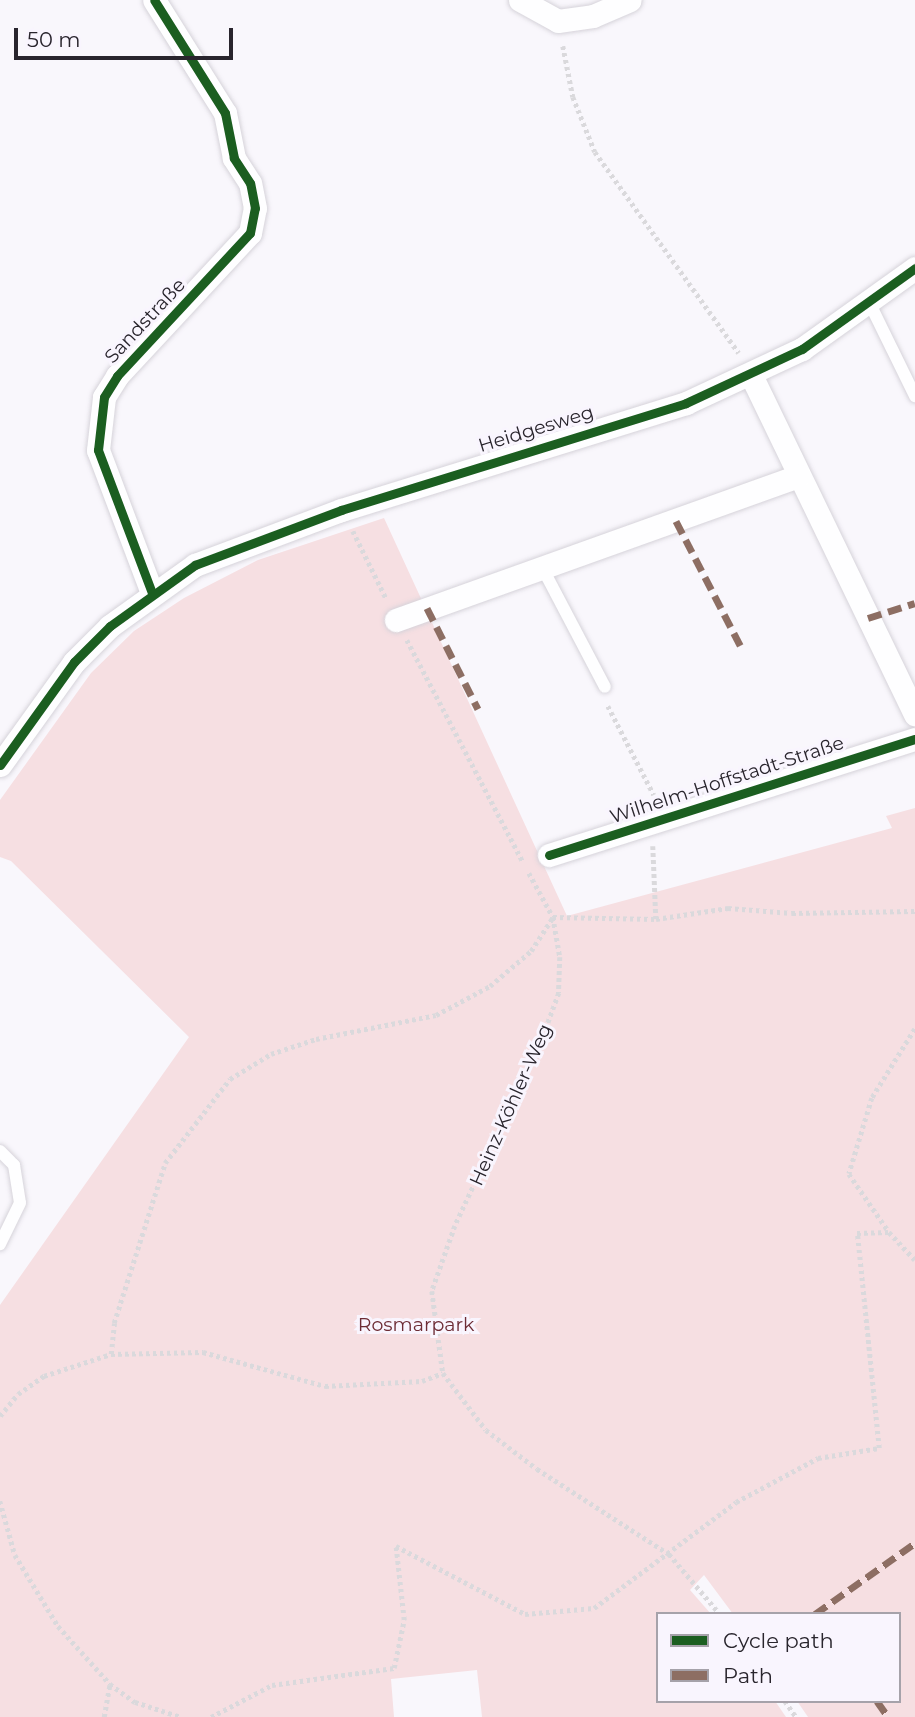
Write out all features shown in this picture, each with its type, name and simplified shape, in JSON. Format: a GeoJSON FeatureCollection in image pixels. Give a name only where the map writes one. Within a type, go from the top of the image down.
{"type":"FeatureCollection","features":[{"type":"Feature","properties":{"kind":"street","name":"Sandstraße"},"geometry":{"type":"LineString","coordinates":[[152,593],[98,450],[104,397],[117,376],[250,233],[255,208],[250,183],[234,158],[225,113],[154,0]]}},
{"type":"Feature","properties":{"kind":"street"},"geometry":{"type":"LineString","coordinates":[[520,0],[558,21],[593,16],[630,0]]}},
{"type":"Feature","properties":{"kind":"street","name":"Heidgesweg"},"geometry":{"type":"LineString","coordinates":[[152,593],[195,565],[341,510],[686,402],[751,375],[802,349],[915,268]]}},
{"type":"Feature","properties":{"kind":"street"},"geometry":{"type":"LineString","coordinates":[[751,375],[915,714]]}},
{"type":"Feature","properties":{"kind":"street"},"geometry":{"type":"LineString","coordinates":[[396,620],[799,476]]}},
{"type":"Feature","properties":{"kind":"street"},"geometry":{"type":"LineString","coordinates":[[0,765],[74,662],[152,593]]}},
{"type":"Feature","properties":{"kind":"street","name":"Wilhelm-Hoffstadt-Straße"},"geometry":{"type":"LineString","coordinates":[[549,855],[915,739]]}},
{"type":"Feature","properties":{"kind":"lane"},"geometry":{"type":"LineString","coordinates":[[869,302],[915,396]]}},
{"type":"Feature","properties":{"kind":"lane"},"geometry":{"type":"LineString","coordinates":[[543,569],[605,687]]}},
{"type":"Feature","properties":{"kind":"lane"},"geometry":{"type":"LineString","coordinates":[[0,1151],[14,1164],[20,1203],[0,1244]]}},
{"type":"Feature","properties":{"kind":"path"},"geometry":{"type":"LineString","coordinates":[[558,21],[573,97],[587,138],[751,375]]}},
{"type":"Feature","properties":{"kind":"path"},"geometry":{"type":"LineString","coordinates":[[111,1354],[114,1323],[165,1163],[230,1079],[271,1054],[316,1040],[436,1015],[490,986],[531,951],[553,917],[656,919],[728,908],[792,914],[915,911]]}},
{"type":"Feature","properties":{"kind":"path"},"geometry":{"type":"LineString","coordinates":[[915,1030],[872,1098],[849,1174],[889,1232],[915,1260]]}},
{"type":"Feature","properties":{"kind":"path"},"geometry":{"type":"LineString","coordinates":[[211,1717],[271,1685],[394,1668],[404,1620],[396,1546],[525,1614],[594,1608],[736,1502],[818,1458],[879,1448],[857,1233],[889,1232]]}},
{"type":"Feature","properties":{"kind":"path"},"geometry":{"type":"LineString","coordinates":[[0,1416],[18,1394],[44,1376],[111,1354],[203,1352],[325,1387],[422,1381],[443,1373]]}},
{"type":"Feature","properties":{"kind":"path"},"geometry":{"type":"LineString","coordinates":[[0,1501],[15,1555],[35,1593],[110,1684],[135,1702],[181,1717]]}},
{"type":"Feature","properties":{"kind":"path"},"geometry":{"type":"LineString","coordinates":[[104,1717],[110,1684]]}},
{"type":"Feature","properties":{"kind":"green space","name":"Rosmarpark"},"geometry":{"type":"Polygon","coordinates":[[[384,518],[567,916],[892,828],[886,816],[915,808],[915,1717],[808,1717],[798,1703],[901,1703],[901,1612],[732,1612],[704,1575],[690,1590],[709,1612],[656,1612],[656,1703],[776,1703],[786,1717],[482,1717],[477,1670],[391,1679],[394,1717],[0,1717],[0,1305],[189,1037],[11,861],[0,857],[0,800],[91,673],[134,631],[184,598],[258,560],[384,518]]]}},
{"type":"Feature","properties":{"kind":"marked path"},"geometry":{"type":"LineString","coordinates":[[676,521],[742,649]]}},
{"type":"Feature","properties":{"kind":"marked path"},"geometry":{"type":"LineString","coordinates":[[868,618],[915,603]]}},
{"type":"Feature","properties":{"kind":"marked path"},"geometry":{"type":"LineString","coordinates":[[427,608],[478,709]]}},
{"type":"Feature","properties":{"kind":"marked path"},"geometry":{"type":"LineString","coordinates":[[818,1612],[915,1543]]}},
{"type":"Feature","properties":{"kind":"marked path"},"geometry":{"type":"LineString","coordinates":[[878,1703],[888,1717]]}},
{"type":"Feature","properties":{"kind":"cycle path"},"geometry":{"type":"LineString","coordinates":[[152,593],[98,450],[104,397],[117,376],[250,233],[255,208],[250,183],[234,158],[225,113],[154,0]]}},
{"type":"Feature","properties":{"kind":"cycle path"},"geometry":{"type":"LineString","coordinates":[[0,765],[74,662],[110,626],[195,565],[341,510],[686,403],[802,349],[915,268]]}},
{"type":"Feature","properties":{"kind":"cycle path"},"geometry":{"type":"LineString","coordinates":[[549,855],[915,739]]}}]}
